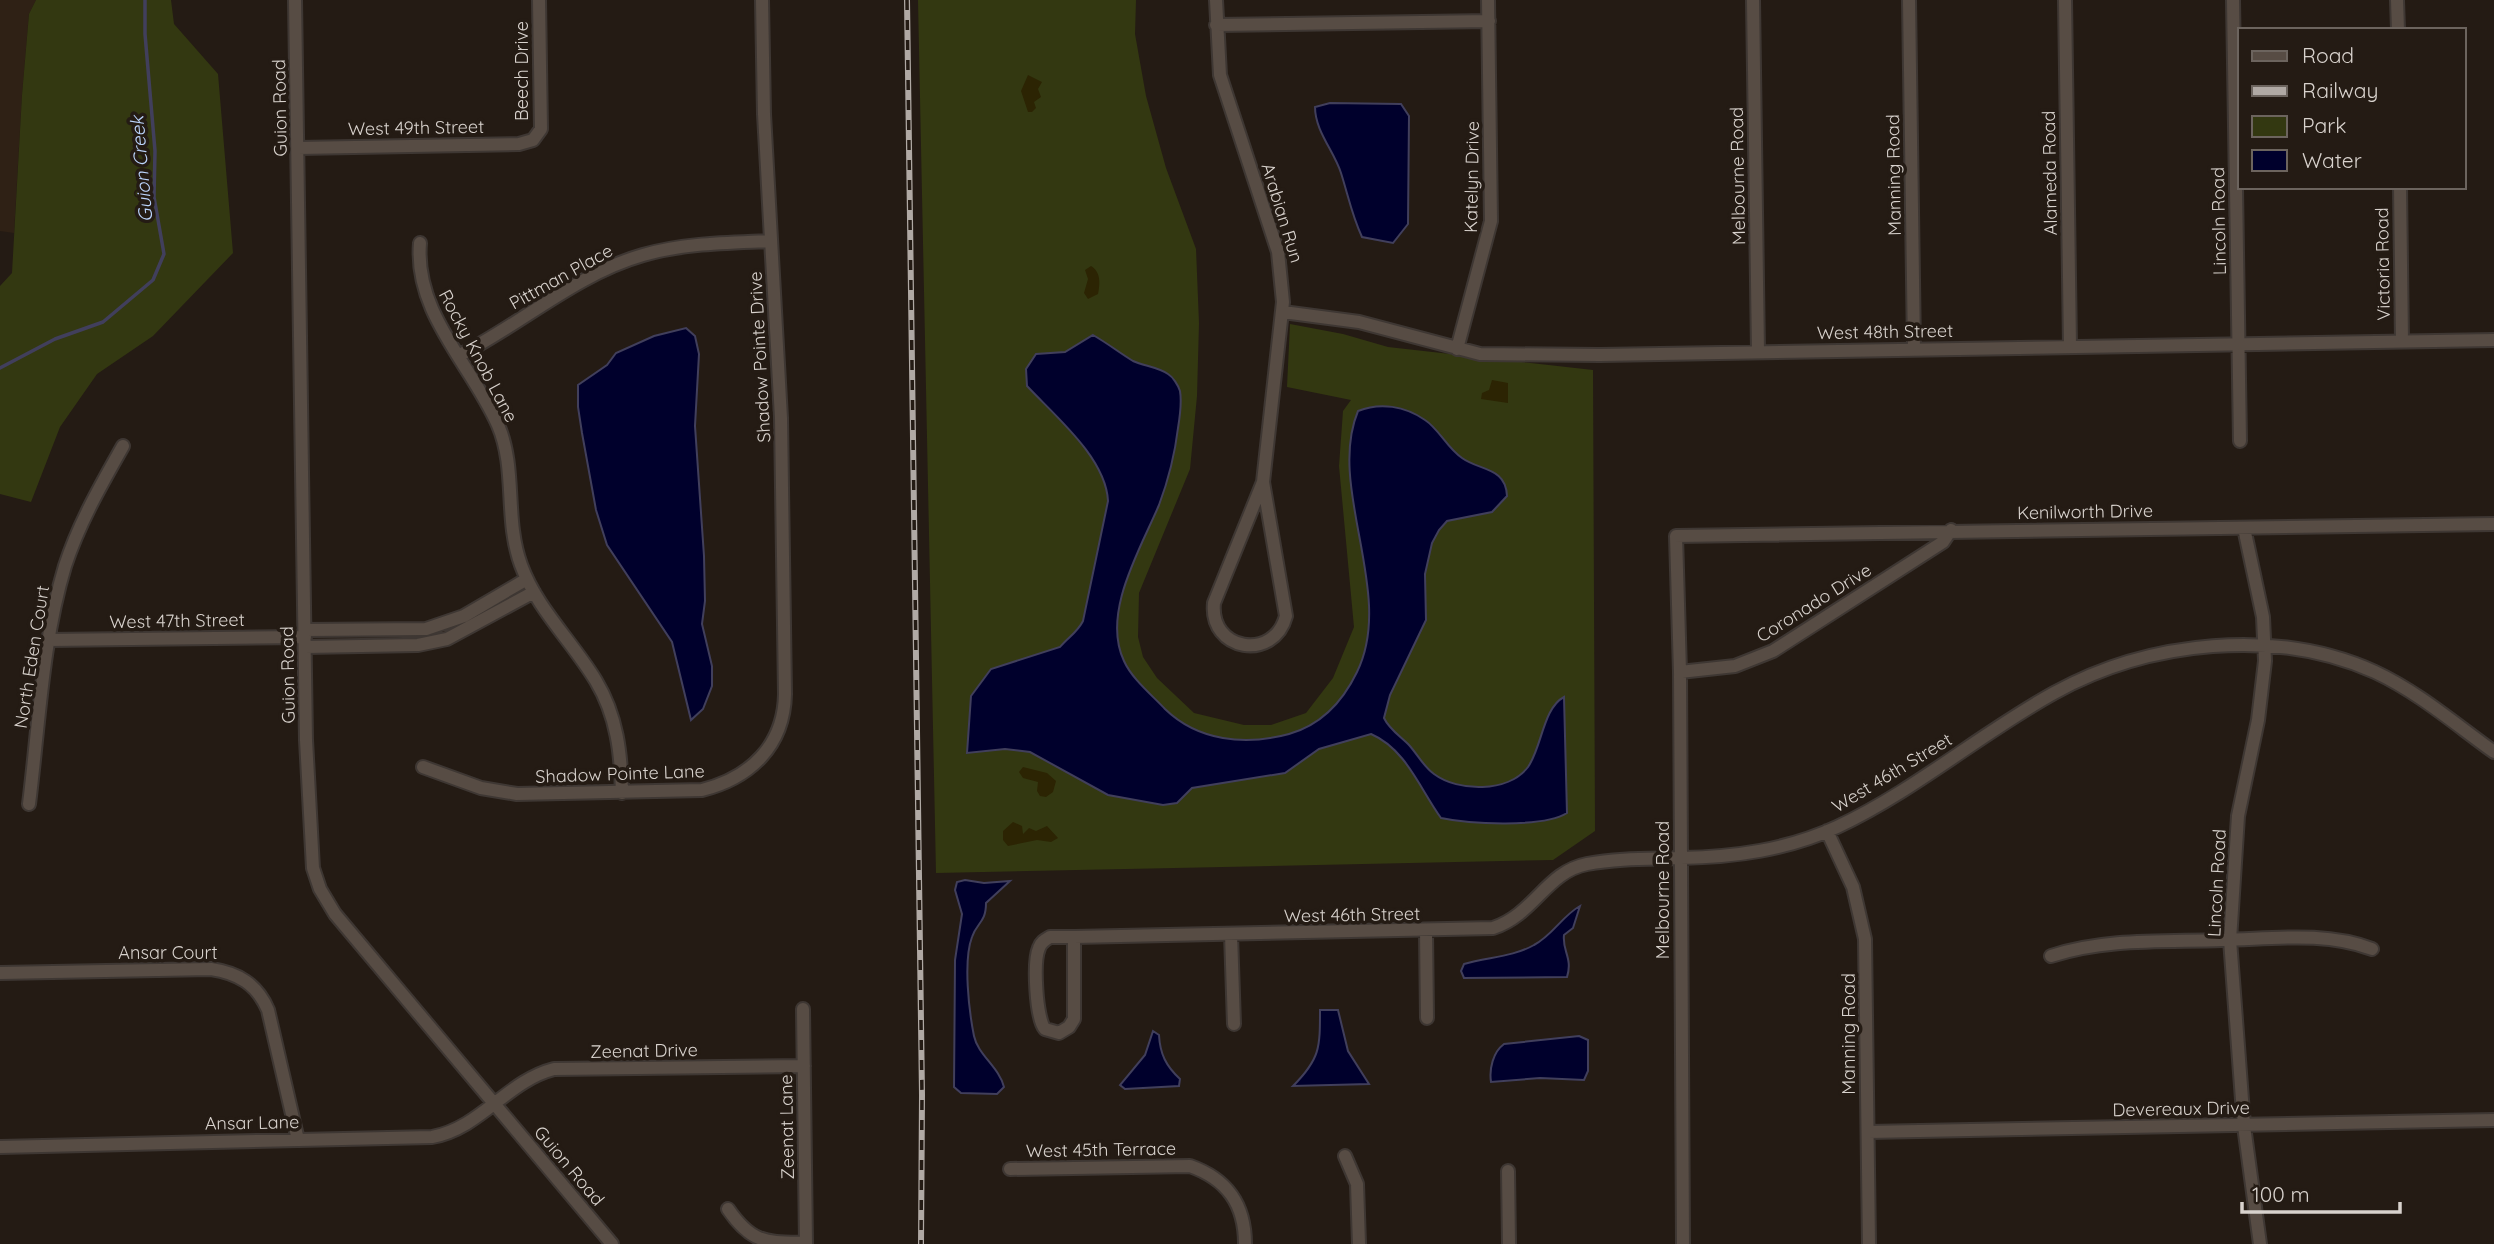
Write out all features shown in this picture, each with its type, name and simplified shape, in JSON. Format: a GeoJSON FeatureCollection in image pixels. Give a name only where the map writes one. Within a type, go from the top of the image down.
{"type":"FeatureCollection","features":[{"type":"Feature","properties":{"kind":"street","name":"Guion Road"},"geometry":{"type":"LineString","coordinates":[[296,0],[305,638],[313,860],[320,889],[335,914],[612,1244]]}},
{"type":"Feature","properties":{"kind":"street","name":"Beech Drive"},"geometry":{"type":"LineString","coordinates":[[533,140],[541,129],[539,0]]}},
{"type":"Feature","properties":{"kind":"street","name":"Shadow Pointe Drive"},"geometry":{"type":"LineString","coordinates":[[762,0],[764,110],[782,440],[783,713]]}},
{"type":"Feature","properties":{"kind":"street","name":"Arabian Run"},"geometry":{"type":"LineString","coordinates":[[1216,0],[1223,84],[1280,261],[1283,312],[1263,482],[1213,609],[1221,632],[1233,643],[1245,647],[1270,641],[1282,626],[1286,615],[1263,482]]}},
{"type":"Feature","properties":{"kind":"street","name":"Katelyn Drive"},"geometry":{"type":"LineString","coordinates":[[1457,349],[1491,221],[1488,0]]}},
{"type":"Feature","properties":{"kind":"street","name":"Melbourne Road"},"geometry":{"type":"LineString","coordinates":[[1753,0],[1758,352]]}},
{"type":"Feature","properties":{"kind":"street","name":"Manning Road"},"geometry":{"type":"LineString","coordinates":[[1909,0],[1914,349]]}},
{"type":"Feature","properties":{"kind":"street","name":"Alameda Road"},"geometry":{"type":"LineString","coordinates":[[2065,0],[2070,346]]}},
{"type":"Feature","properties":{"kind":"street","name":"Lincoln Road"},"geometry":{"type":"LineString","coordinates":[[2234,0],[2240,441]]}},
{"type":"Feature","properties":{"kind":"street"},"geometry":{"type":"LineString","coordinates":[[2397,0],[2398,28]]}},
{"type":"Feature","properties":{"kind":"street"},"geometry":{"type":"LineString","coordinates":[[1216,25],[1489,21]]}},
{"type":"Feature","properties":{"kind":"street","name":"West 49th Street"},"geometry":{"type":"LineString","coordinates":[[298,148],[519,144],[533,140]]}},
{"type":"Feature","properties":{"kind":"street","name":"Victoria Road"},"geometry":{"type":"LineString","coordinates":[[2400,189],[2402,341]]}},
{"type":"Feature","properties":{"kind":"street","name":"Pittman Place"},"geometry":{"type":"LineString","coordinates":[[458,356],[590,278],[629,259],[680,246],[771,241]]}},
{"type":"Feature","properties":{"kind":"street","name":"Rocky Knob Lane"},"geometry":{"type":"LineString","coordinates":[[420,243],[420,273],[426,296],[501,433],[508,467],[512,531],[527,579],[605,699],[620,746],[622,793]]}},
{"type":"Feature","properties":{"kind":"street","name":"West 48th Street"},"geometry":{"type":"LineString","coordinates":[[1283,312],[1359,322],[1480,354],[1593,355],[2494,340]]}},
{"type":"Feature","properties":{"kind":"street","name":"North Eden Court"},"geometry":{"type":"LineString","coordinates":[[29,804],[49,640],[58,592],[88,509],[124,446]]}},
{"type":"Feature","properties":{"kind":"street","name":"Kenilworth Drive"},"geometry":{"type":"LineString","coordinates":[[1676,536],[2494,524]]}},
{"type":"Feature","properties":{"kind":"street","name":"Lincoln Road"},"geometry":{"type":"LineString","coordinates":[[2244,528],[2261,604],[2264,646],[2260,710],[2240,802],[2234,848],[2230,940],[2244,1126],[2260,1244]]}},
{"type":"Feature","properties":{"kind":"street","name":"Coronado Drive"},"geometry":{"type":"LineString","coordinates":[[1680,672],[1735,666],[1773,651],[1943,542],[1951,530]]}},
{"type":"Feature","properties":{"kind":"street","name":"Melbourne Road"},"geometry":{"type":"LineString","coordinates":[[1676,536],[1680,672],[1683,1244]]}},
{"type":"Feature","properties":{"kind":"street","name":"West 47th Street"},"geometry":{"type":"LineString","coordinates":[[49,640],[305,638],[426,629],[464,616],[527,579]]}},
{"type":"Feature","properties":{"kind":"street","name":"West 47th Street"},"geometry":{"type":"LineString","coordinates":[[305,638],[418,645],[447,639],[534,592]]}},
{"type":"Feature","properties":{"kind":"street","name":"West 46th Street"},"geometry":{"type":"LineString","coordinates":[[1074,936],[1074,1018],[1063,1031],[1052,1032],[1045,1029],[1038,1020],[1037,953],[1042,943],[1050,937],[1074,936],[1484,930],[1509,923],[1529,909],[1552,882],[1578,866],[1609,861],[1746,854],[1827,831],[1882,802],[2054,692],[2103,671],[2183,650],[2264,646],[2328,655],[2374,672],[2408,690],[2494,752]]}},
{"type":"Feature","properties":{"kind":"street","name":"Shadow Pointe Lane"},"geometry":{"type":"LineString","coordinates":[[423,767],[508,794],[702,790],[727,783],[744,774],[765,754],[777,733],[783,713]]}},
{"type":"Feature","properties":{"kind":"street","name":"Manning Road"},"geometry":{"type":"LineString","coordinates":[[1827,831],[1853,887],[1865,939],[1869,1244]]}},
{"type":"Feature","properties":{"kind":"street"},"geometry":{"type":"LineString","coordinates":[[1426,931],[1427,1018]]}},
{"type":"Feature","properties":{"kind":"street"},"geometry":{"type":"LineString","coordinates":[[1231,934],[1234,1024]]}},
{"type":"Feature","properties":{"kind":"street"},"geometry":{"type":"LineString","coordinates":[[2051,956],[2119,943],[2320,938],[2372,950]]}},
{"type":"Feature","properties":{"kind":"street","name":"Ansar Court"},"geometry":{"type":"LineString","coordinates":[[0,973],[211,969],[244,979],[256,989],[268,1010],[298,1140]]}},
{"type":"Feature","properties":{"kind":"street","name":"Zeenat Lane"},"geometry":{"type":"LineString","coordinates":[[803,1009],[806,1243]]}},
{"type":"Feature","properties":{"kind":"street","name":"Zeenat Drive"},"geometry":{"type":"LineString","coordinates":[[494,1103],[532,1076],[554,1069],[803,1066]]}},
{"type":"Feature","properties":{"kind":"street","name":"Ansar Lane"},"geometry":{"type":"LineString","coordinates":[[0,1147],[445,1135],[465,1126],[494,1103]]}},
{"type":"Feature","properties":{"kind":"street","name":"Devereaux Drive"},"geometry":{"type":"LineString","coordinates":[[1868,1132],[2494,1120]]}},
{"type":"Feature","properties":{"kind":"street"},"geometry":{"type":"LineString","coordinates":[[1345,1156],[1357,1184],[1359,1244]]}},
{"type":"Feature","properties":{"kind":"street","name":"West 45th Terrace"},"geometry":{"type":"LineString","coordinates":[[1010,1169],[1185,1166],[1212,1176],[1227,1189],[1242,1214],[1245,1244]]}},
{"type":"Feature","properties":{"kind":"street"},"geometry":{"type":"LineString","coordinates":[[1508,1171],[1509,1244]]}},
{"type":"Feature","properties":{"kind":"street"},"geometry":{"type":"LineString","coordinates":[[728,1209],[739,1225],[764,1242],[806,1243]]}},
{"type":"Feature","properties":{"kind":"shaded area"},"geometry":{"type":"Polygon","coordinates":[[[0,0],[36,0],[29,14],[14,233],[0,231],[0,0]]]}},
{"type":"Feature","properties":{"kind":"green space"},"geometry":{"type":"Polygon","coordinates":[[[36,0],[171,0],[174,24],[218,74],[233,253],[153,336],[97,374],[60,427],[31,502],[0,494],[0,286],[12,273],[29,14],[36,0]]]}},
{"type":"Feature","properties":{"kind":"green space"},"geometry":{"type":"Polygon","coordinates":[[[918,0],[1136,0],[1135,34],[1146,96],[1166,168],[1196,249],[1199,323],[1197,396],[1190,469],[1139,593],[1138,637],[1143,657],[1157,678],[1194,713],[1244,725],[1271,725],[1306,713],[1333,678],[1354,627],[1339,466],[1343,411],[1351,400],[1287,387],[1290,324],[1343,334],[1388,347],[1593,370],[1595,831],[1553,860],[936,873],[918,0]]]}},
{"type":"Feature","properties":{"kind":"sand"},"geometry":{"type":"Polygon","coordinates":[[[1028,75],[1042,82],[1038,89],[1041,97],[1034,102],[1036,108],[1032,112],[1028,112],[1021,91],[1028,75]]]}},
{"type":"Feature","properties":{"kind":"sand"},"geometry":{"type":"Polygon","coordinates":[[[1091,266],[1098,275],[1099,286],[1098,294],[1088,299],[1084,293],[1088,279],[1085,270],[1091,266]]]}},
{"type":"Feature","properties":{"kind":"sand"},"geometry":{"type":"Polygon","coordinates":[[[1492,380],[1508,383],[1508,403],[1481,399],[1482,393],[1489,390],[1492,380]]]}},
{"type":"Feature","properties":{"kind":"sand"},"geometry":{"type":"Polygon","coordinates":[[[1023,767],[1047,773],[1056,781],[1053,792],[1046,797],[1040,796],[1037,791],[1038,782],[1023,778],[1019,772],[1023,767]]]}},
{"type":"Feature","properties":{"kind":"sand"},"geometry":{"type":"Polygon","coordinates":[[[1013,822],[1022,826],[1023,834],[1029,828],[1036,831],[1047,826],[1058,838],[1051,842],[1037,840],[1008,846],[1003,840],[1003,831],[1013,822]]]}},
{"type":"Feature","properties":{"kind":"water"},"geometry":{"type":"Polygon","coordinates":[[[1330,103],[1401,104],[1409,116],[1408,224],[1393,243],[1362,237],[1341,173],[1321,133],[1316,116],[1315,107],[1330,103]]]}},
{"type":"Feature","properties":{"kind":"water"},"geometry":{"type":"Polygon","coordinates":[[[686,328],[695,336],[699,354],[695,426],[704,556],[705,601],[702,624],[712,666],[712,686],[703,709],[691,720],[672,642],[607,545],[596,510],[578,407],[578,385],[607,365],[616,353],[654,336],[686,328]]]}},
{"type":"Feature","properties":{"kind":"water"},"geometry":{"type":"Polygon","coordinates":[[[1093,335],[1133,361],[1168,374],[1180,391],[1181,405],[1168,477],[1159,505],[1126,581],[1117,622],[1118,642],[1124,661],[1148,692],[1178,720],[1192,728],[1207,734],[1239,740],[1272,738],[1301,730],[1321,718],[1338,702],[1357,672],[1367,641],[1369,609],[1350,473],[1350,441],[1358,411],[1384,406],[1401,409],[1430,424],[1462,458],[1497,475],[1506,487],[1507,496],[1492,512],[1447,521],[1439,530],[1432,543],[1425,574],[1426,620],[1390,695],[1384,718],[1434,774],[1456,784],[1482,787],[1508,782],[1528,767],[1551,710],[1564,697],[1567,813],[1556,818],[1524,823],[1469,822],[1441,818],[1394,749],[1371,734],[1319,749],[1285,773],[1192,788],[1177,803],[1163,805],[1108,795],[1030,752],[1005,749],[967,753],[971,696],[991,669],[1060,647],[1083,621],[1108,501],[1105,485],[1089,454],[1027,386],[1026,369],[1036,354],[1065,352],[1093,335]]]}},
{"type":"Feature","properties":{"kind":"water"},"geometry":{"type":"Polygon","coordinates":[[[965,880],[984,883],[1010,881],[986,903],[985,915],[974,932],[969,947],[967,972],[974,1036],[1004,1087],[997,1094],[961,1093],[954,1087],[955,960],[962,914],[955,890],[957,882],[965,880]]]}},
{"type":"Feature","properties":{"kind":"water"},"geometry":{"type":"Polygon","coordinates":[[[1580,906],[1573,928],[1564,935],[1569,965],[1567,977],[1464,978],[1461,971],[1464,964],[1509,954],[1534,945],[1580,906]]]}},
{"type":"Feature","properties":{"kind":"water"},"geometry":{"type":"Polygon","coordinates":[[[1320,1010],[1338,1010],[1348,1051],[1369,1084],[1293,1086],[1309,1068],[1317,1052],[1320,1010]]]}},
{"type":"Feature","properties":{"kind":"water"},"geometry":{"type":"Polygon","coordinates":[[[1153,1031],[1159,1035],[1162,1054],[1167,1064],[1180,1079],[1179,1086],[1125,1089],[1120,1085],[1145,1055],[1153,1031]]]}},
{"type":"Feature","properties":{"kind":"water"},"geometry":{"type":"Polygon","coordinates":[[[1579,1036],[1588,1040],[1588,1071],[1584,1080],[1540,1078],[1491,1082],[1493,1061],[1504,1044],[1579,1036]]]}},
{"type":"Feature","properties":{"kind":"waterway","name":"Guion Creek"},"geometry":{"type":"LineString","coordinates":[[0,368],[55,339],[103,322],[153,280],[164,254],[154,197],[155,151],[145,34],[145,0]]}},
{"type":"Feature","properties":{"kind":"railway"},"geometry":{"type":"LineString","coordinates":[[907,0],[922,1095],[921,1244]]}}]}
